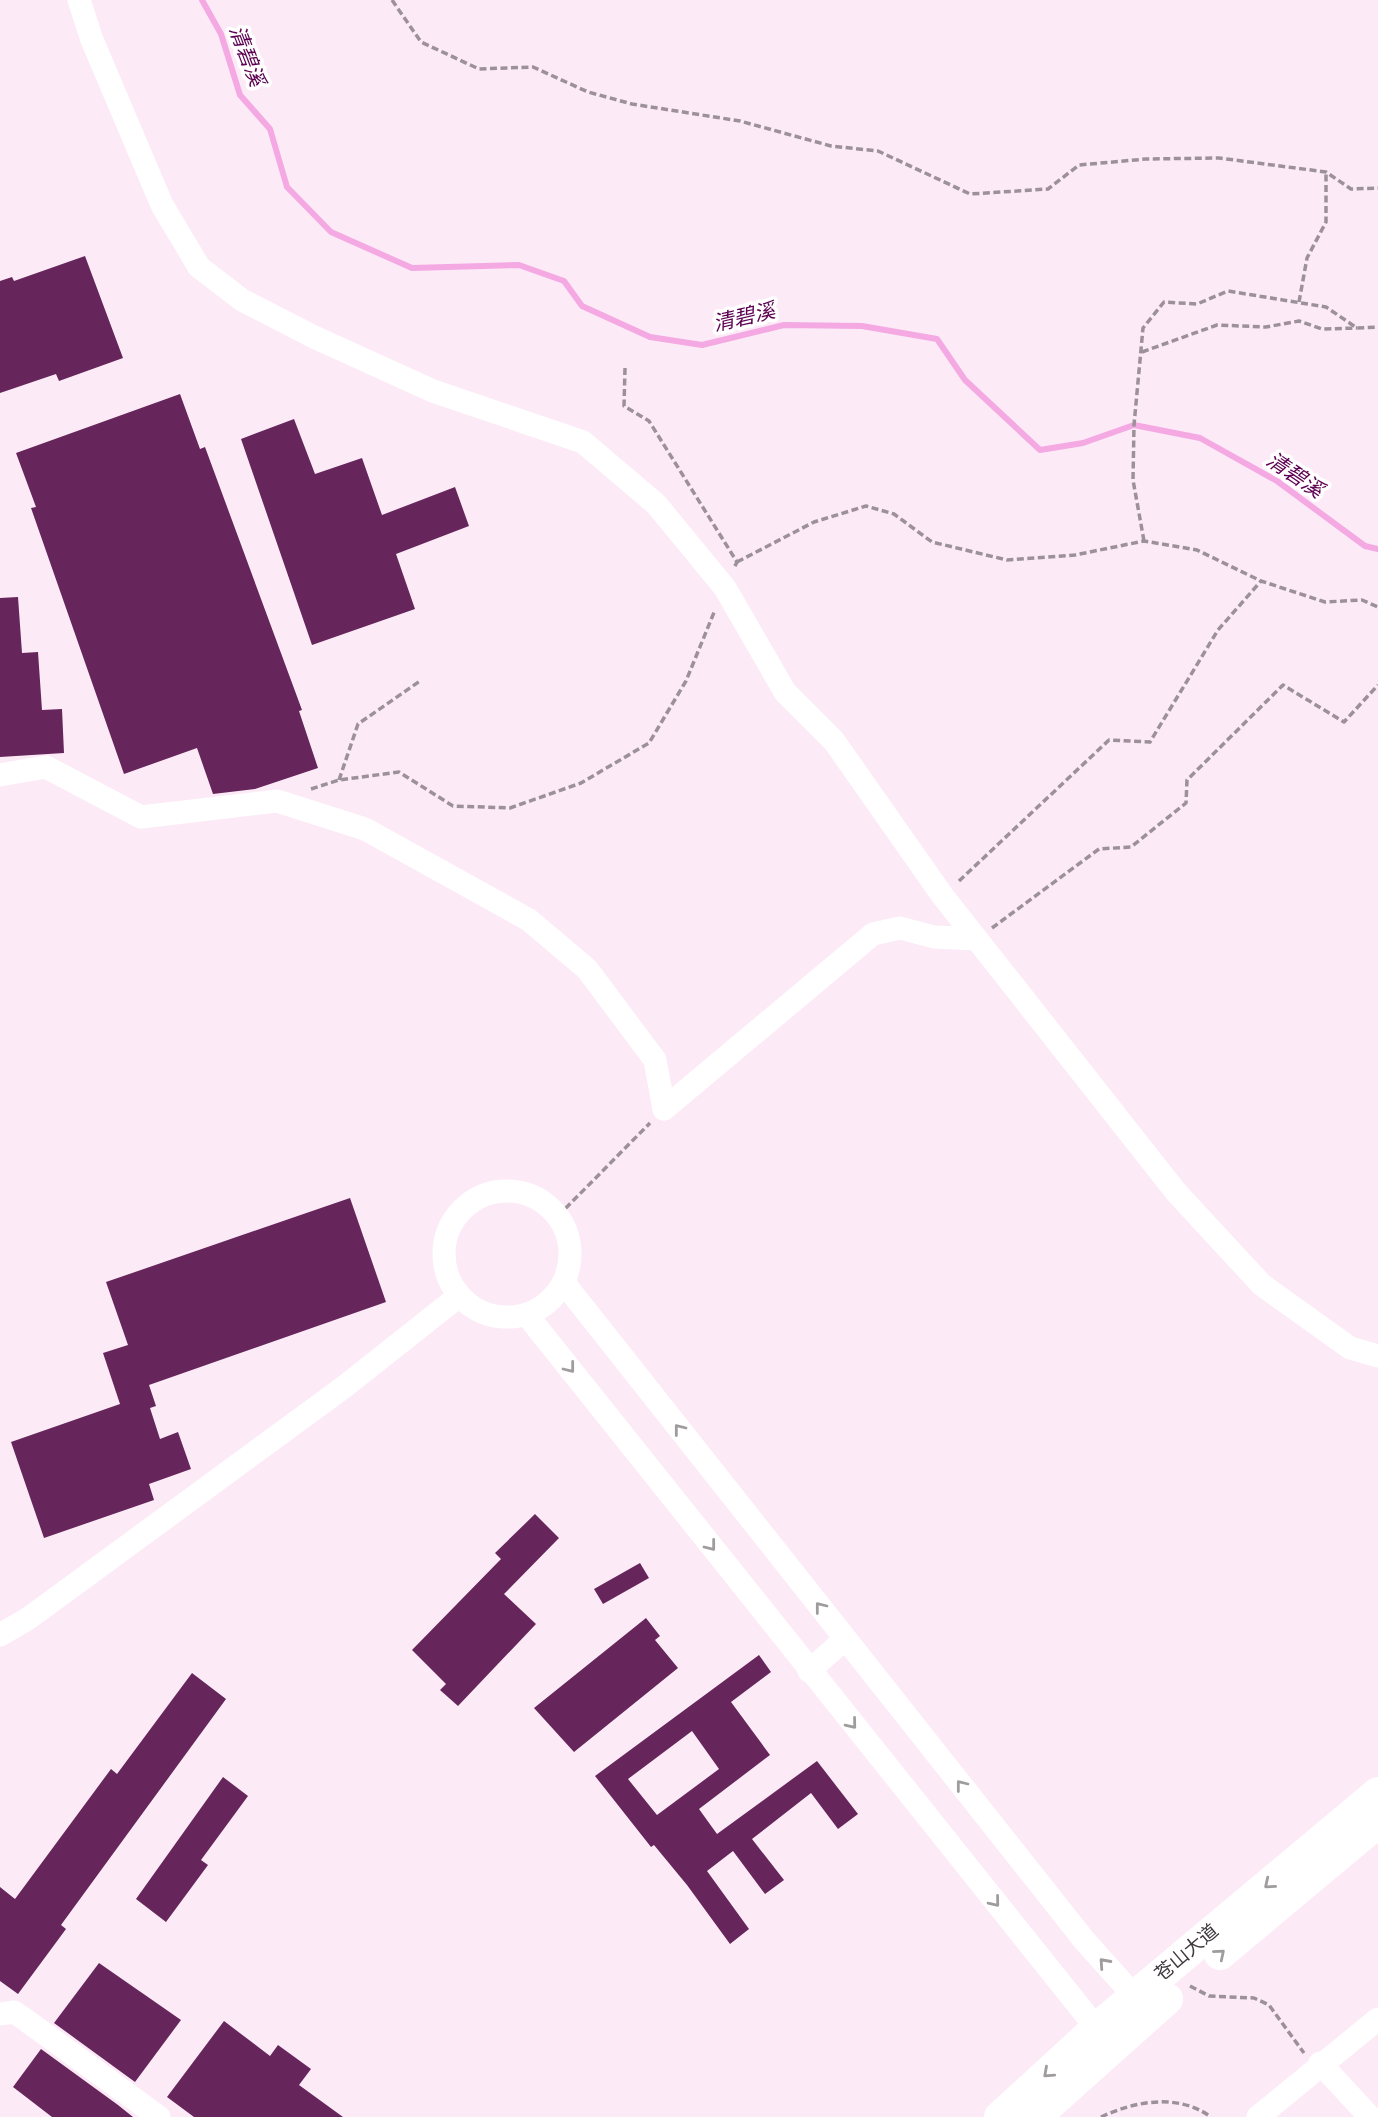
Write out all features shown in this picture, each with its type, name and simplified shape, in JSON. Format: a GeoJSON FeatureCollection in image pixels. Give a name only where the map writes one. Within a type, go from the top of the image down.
{"type":"FeatureCollection","features":[{"type":"Feature","properties":{"kind":"main road","name":"苍山大道"},"geometry":{"type":"LineString","coordinates":[[1142,2005],[1185,1983],[1319,1856],[1378,1793]]}},
{"type":"Feature","properties":{"kind":"main road","name":"苍山大道"},"geometry":{"type":"LineString","coordinates":[[1000,2117],[1104,2037],[1319,1856],[1378,1822]]}},
{"type":"Feature","properties":{"kind":"main road","name":"苍山大道"},"geometry":{"type":"LineString","coordinates":[[1035,2117],[1104,2037]]}},
{"type":"Feature","properties":{"kind":"street"},"geometry":{"type":"LineString","coordinates":[[79,0],[162,205],[199,267],[242,300],[314,337],[433,391],[583,442],[656,504],[725,588],[785,692],[834,741],[942,895],[1177,1192],[1262,1284],[1350,1348],[1378,1356]]}},
{"type":"Feature","properties":{"kind":"street"},"geometry":{"type":"LineString","coordinates":[[0,775],[46,766],[141,817],[276,801],[365,828],[529,920],[587,969],[656,1060],[664,1110]]}},
{"type":"Feature","properties":{"kind":"street"},"geometry":{"type":"LineString","coordinates":[[664,1110],[873,934],[900,928],[934,937],[976,939]]}},
{"type":"Feature","properties":{"kind":"street"},"geometry":{"type":"LineString","coordinates":[[495,1192],[519,1192],[541,1200],[558,1216],[568,1237],[570,1260],[564,1283],[549,1303],[527,1315],[502,1318],[479,1311],[459,1296],[447,1273],[444,1246],[453,1221],[471,1202],[495,1192]]}},
{"type":"Feature","properties":{"kind":"street"},"geometry":{"type":"LineString","coordinates":[[564,1283],[1084,1940],[1142,2005]]}},
{"type":"Feature","properties":{"kind":"street"},"geometry":{"type":"LineString","coordinates":[[0,1635],[29,1618],[344,1387],[459,1296]]}},
{"type":"Feature","properties":{"kind":"street"},"geometry":{"type":"LineString","coordinates":[[527,1315],[1104,2037]]}},
{"type":"Feature","properties":{"kind":"street"},"geometry":{"type":"LineString","coordinates":[[809,1671],[845,1639]]}},
{"type":"Feature","properties":{"kind":"street"},"geometry":{"type":"LineString","coordinates":[[0,2014],[14,2012],[159,2117]]}},
{"type":"Feature","properties":{"kind":"street"},"geometry":{"type":"LineString","coordinates":[[1258,2117],[1378,2019]]}},
{"type":"Feature","properties":{"kind":"street"},"geometry":{"type":"LineString","coordinates":[[1320,2064],[1370,2117]]}},
{"type":"Feature","properties":{"kind":"path"},"geometry":{"type":"LineString","coordinates":[[392,0],[421,42],[480,69],[533,67],[588,92],[632,104],[740,121],[831,146],[878,151],[970,194],[1048,189],[1079,165],[1146,159],[1219,158],[1326,172],[1351,189],[1378,188]]}},
{"type":"Feature","properties":{"kind":"path"},"geometry":{"type":"LineString","coordinates":[[1299,302],[1307,258],[1326,222],[1326,172]]}},
{"type":"Feature","properties":{"kind":"path"},"geometry":{"type":"LineString","coordinates":[[1144,541],[1133,480],[1134,425],[1143,328],[1164,302],[1197,303],[1228,291],[1326,307],[1357,328]]}},
{"type":"Feature","properties":{"kind":"path"},"geometry":{"type":"LineString","coordinates":[[1142,352],[1217,325],[1266,327],[1299,321],[1322,329],[1378,327]]}},
{"type":"Feature","properties":{"kind":"path"},"geometry":{"type":"LineString","coordinates":[[625,368],[624,406],[649,421],[737,562]]}},
{"type":"Feature","properties":{"kind":"path"},"geometry":{"type":"LineString","coordinates":[[276,801],[339,779],[399,772],[453,807],[510,808],[581,783],[649,743],[686,681],[737,562],[814,522],[866,506],[894,514],[932,542],[1007,561],[1075,555],[1144,541],[1197,550],[1261,581],[1325,601],[1363,600],[1378,607]]}},
{"type":"Feature","properties":{"kind":"path"},"geometry":{"type":"LineString","coordinates":[[942,895],[972,871],[1109,740],[1150,742],[1218,631],[1261,581]]}},
{"type":"Feature","properties":{"kind":"path"},"geometry":{"type":"LineString","coordinates":[[339,779],[358,724],[419,681]]}},
{"type":"Feature","properties":{"kind":"path"},"geometry":{"type":"LineString","coordinates":[[976,939],[1099,849],[1132,847],[1186,803],[1187,780],[1283,685],[1344,722],[1378,685]]}},
{"type":"Feature","properties":{"kind":"path"},"geometry":{"type":"LineString","coordinates":[[558,1216],[664,1110]]}},
{"type":"Feature","properties":{"kind":"path"},"geometry":{"type":"LineString","coordinates":[[1185,1983],[1209,1996],[1254,1998],[1269,2005],[1306,2054],[1320,2064]]}},
{"type":"Feature","properties":{"kind":"path"},"geometry":{"type":"LineString","coordinates":[[1101,2117],[1122,2107],[1173,2101],[1200,2109],[1211,2117]]}},
{"type":"Feature","properties":{"kind":"building"},"geometry":{"type":"Polygon","coordinates":[[[85,256],[123,358],[59,381],[56,374],[0,393],[0,281],[12,277],[14,281],[85,256]]]}},
{"type":"Feature","properties":{"kind":"building"},"geometry":{"type":"Polygon","coordinates":[[[180,394],[200,449],[205,447],[302,710],[299,711],[318,768],[255,789],[213,794],[197,748],[124,774],[31,508],[36,507],[16,453],[180,394]]]}},
{"type":"Feature","properties":{"kind":"building"},"geometry":{"type":"Polygon","coordinates":[[[294,419],[315,474],[362,458],[382,515],[455,487],[469,526],[396,554],[415,609],[312,645],[241,439],[294,419]]]}},
{"type":"Feature","properties":{"kind":"building"},"geometry":{"type":"Polygon","coordinates":[[[18,597],[22,653],[38,652],[42,710],[62,709],[64,753],[0,757],[0,598],[18,597]]]}},
{"type":"Feature","properties":{"kind":"building"},"geometry":{"type":"Polygon","coordinates":[[[350,1198],[386,1302],[149,1385],[156,1406],[150,1408],[160,1439],[178,1432],[191,1469],[149,1484],[154,1500],[44,1538],[11,1442],[120,1404],[103,1353],[128,1345],[106,1282],[350,1198]]]}},
{"type":"Feature","properties":{"kind":"building"},"geometry":{"type":"Polygon","coordinates":[[[535,1514],[559,1538],[504,1594],[536,1624],[458,1706],[440,1690],[446,1684],[412,1650],[501,1559],[495,1553],[535,1514]]]}},
{"type":"Feature","properties":{"kind":"building"},"geometry":{"type":"Polygon","coordinates":[[[640,1563],[649,1578],[603,1604],[594,1589],[640,1563]]]}},
{"type":"Feature","properties":{"kind":"building"},"geometry":{"type":"Polygon","coordinates":[[[646,1618],[660,1636],[655,1640],[678,1668],[574,1752],[534,1708],[646,1618]]]}},
{"type":"Feature","properties":{"kind":"building"},"geometry":{"type":"Polygon","coordinates":[[[759,1655],[771,1672],[731,1702],[770,1755],[699,1809],[717,1834],[817,1761],[858,1814],[838,1829],[811,1793],[752,1839],[784,1880],[765,1894],[733,1851],[707,1871],[749,1929],[730,1944],[687,1885],[654,1845],[651,1847],[595,1776],[759,1655]],[[692,1731],[628,1779],[657,1815],[719,1769],[692,1731]]]}},
{"type":"Feature","properties":{"kind":"building"},"geometry":{"type":"Polygon","coordinates":[[[192,1673],[226,1699],[61,1925],[66,1929],[18,1994],[0,1981],[0,1887],[15,1899],[111,1769],[117,1774],[192,1673]]]}},
{"type":"Feature","properties":{"kind":"building"},"geometry":{"type":"Polygon","coordinates":[[[223,1777],[248,1796],[201,1860],[208,1865],[166,1922],[136,1899],[223,1777]]]}},
{"type":"Feature","properties":{"kind":"building"},"geometry":{"type":"Polygon","coordinates":[[[99,1963],[181,2020],[135,2082],[54,2023],[99,1963]]]}},
{"type":"Feature","properties":{"kind":"building"},"geometry":{"type":"Polygon","coordinates":[[[224,2021],[270,2056],[278,2045],[311,2069],[299,2085],[343,2117],[194,2117],[167,2097],[224,2021]]]}},
{"type":"Feature","properties":{"kind":"building"},"geometry":{"type":"Polygon","coordinates":[[[41,2049],[133,2117],[52,2117],[13,2087],[41,2049]]]}},
{"type":"Feature","properties":{"kind":"waterway","name":"清碧溪"},"geometry":{"type":"LineString","coordinates":[[202,0],[221,34],[240,95],[270,129],[287,187],[331,232],[412,268],[519,265],[564,281],[582,306],[650,337],[702,345],[784,325],[862,326],[937,339],[965,380],[1040,450],[1083,443],[1134,425],[1200,438],[1277,481],[1365,546],[1378,549]]}}]}
